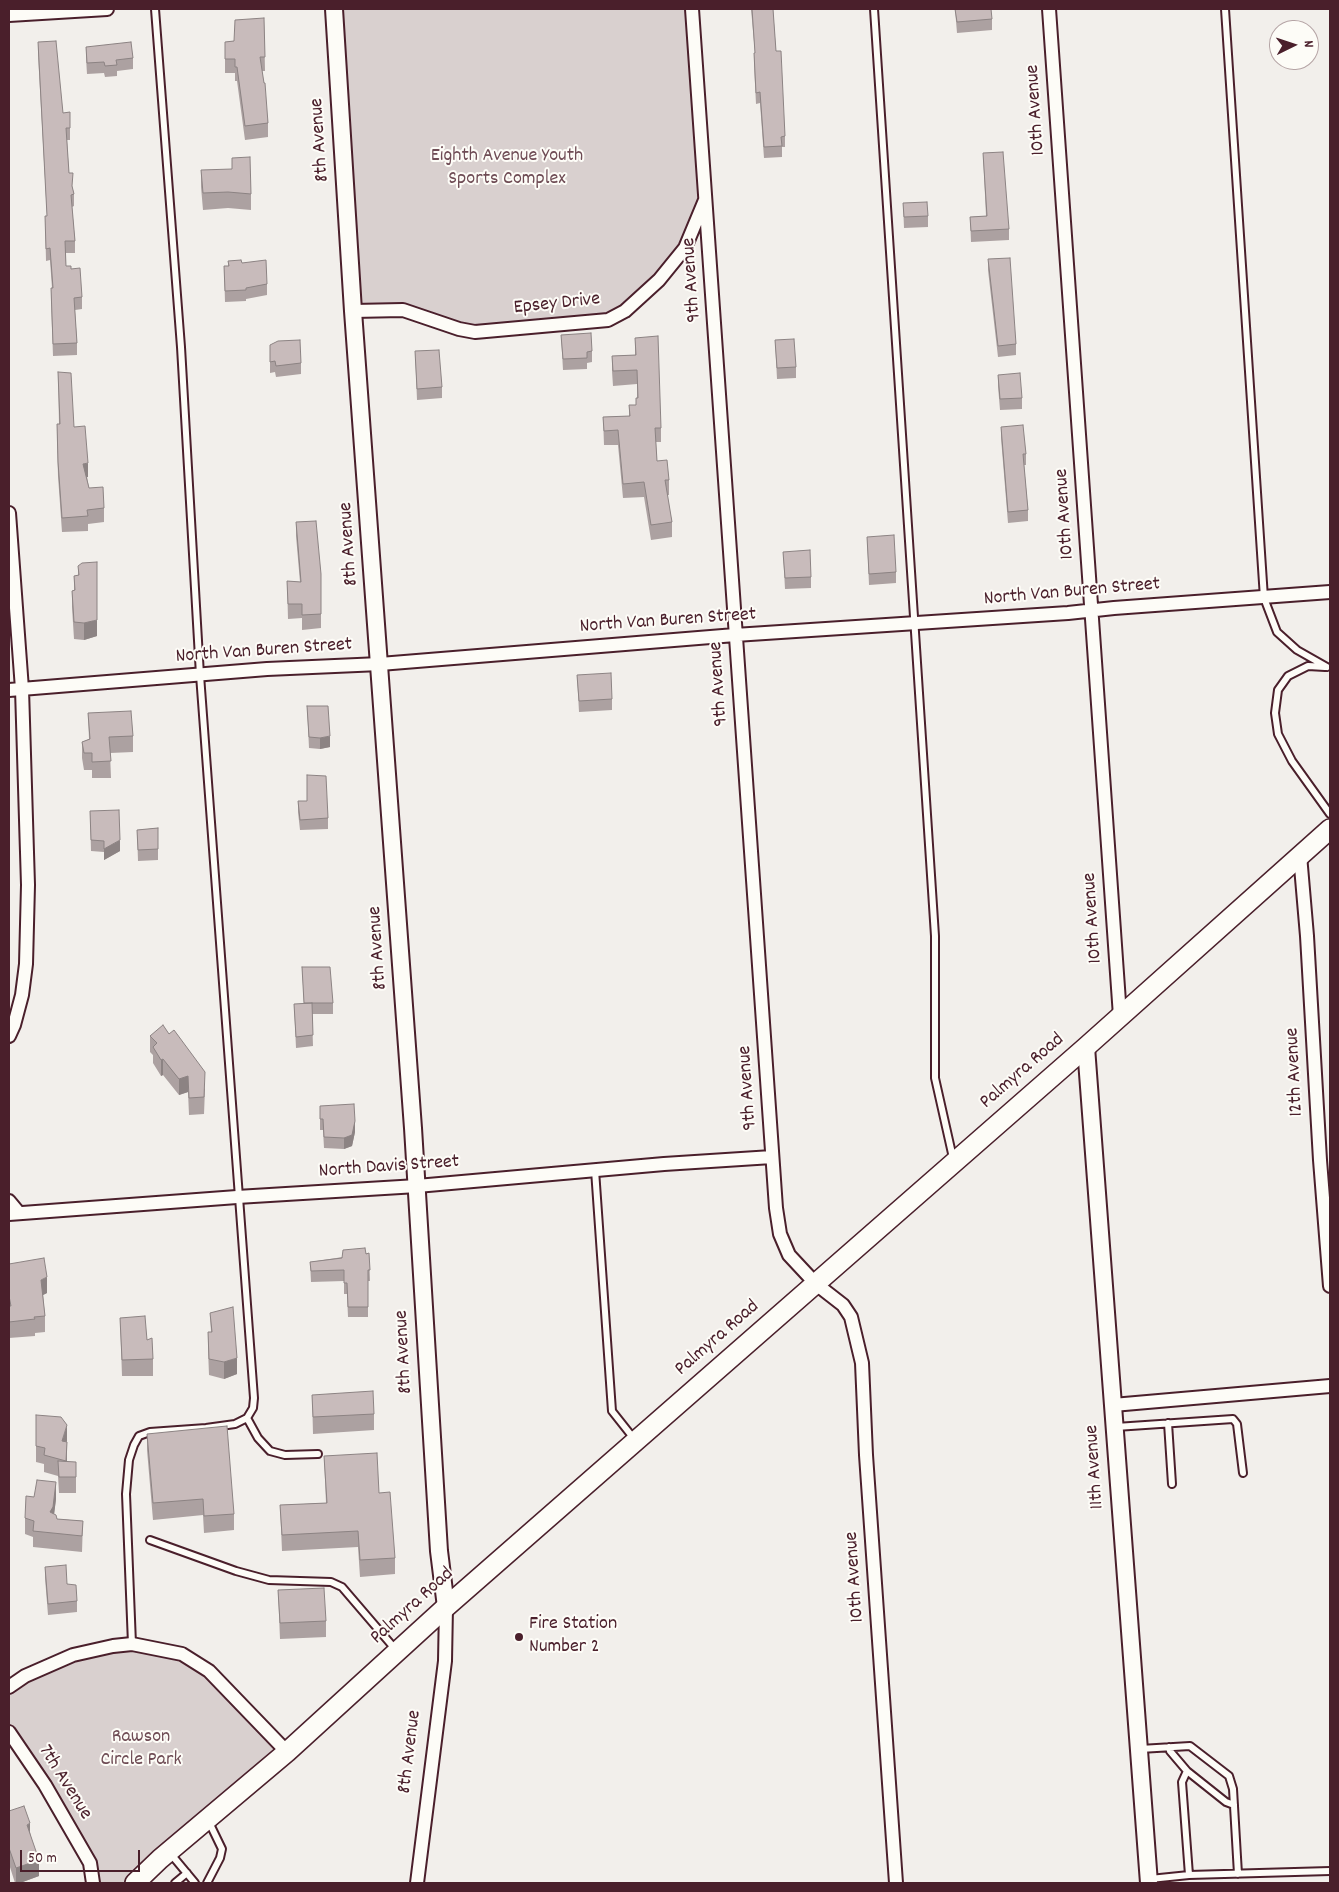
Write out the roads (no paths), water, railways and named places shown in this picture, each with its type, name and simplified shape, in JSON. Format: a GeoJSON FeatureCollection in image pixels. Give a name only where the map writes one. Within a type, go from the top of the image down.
{"type":"FeatureCollection","features":[{"type":"Feature","properties":{"kind":"main road","name":"Palmyra Road"},"geometry":{"type":"LineString","coordinates":[[135,1883],[287,1752],[446,1607],[1086,1047],[1330,829]]}},
{"type":"Feature","properties":{"kind":"street"},"geometry":{"type":"LineString","coordinates":[[9,15],[107,9]]}},
{"type":"Feature","properties":{"kind":"street","name":"8th Avenue"},"geometry":{"type":"LineString","coordinates":[[334,9],[353,311],[417,1186],[439,1551],[446,1607],[445,1661],[417,1883]]}},
{"type":"Feature","properties":{"kind":"street","name":"9th Avenue"},"geometry":{"type":"LineString","coordinates":[[692,9],[776,1208],[780,1234],[789,1255],[816,1284]]}},
{"type":"Feature","properties":{"kind":"street","name":"10th Avenue"},"geometry":{"type":"LineString","coordinates":[[1049,9],[1120,1016]]}},
{"type":"Feature","properties":{"kind":"street","name":"Epsey Drive"},"geometry":{"type":"LineString","coordinates":[[353,311],[403,310],[459,329],[475,332],[608,320],[625,311],[659,280],[685,248],[706,198]]}},
{"type":"Feature","properties":{"kind":"street"},"geometry":{"type":"LineString","coordinates":[[9,513],[22,689],[28,885],[26,964],[22,995],[9,1036]]}},
{"type":"Feature","properties":{"kind":"street","name":"North Van Buren Street"},"geometry":{"type":"LineString","coordinates":[[9,690],[267,669],[380,664],[1330,592]]}},
{"type":"Feature","properties":{"kind":"street","name":"12th Avenue"},"geometry":{"type":"LineString","coordinates":[[1300,856],[1330,1286]]}},
{"type":"Feature","properties":{"kind":"street","name":"11th Avenue"},"geometry":{"type":"LineString","coordinates":[[1086,1047],[1149,1881]]}},
{"type":"Feature","properties":{"kind":"street","name":"North Davis Street"},"geometry":{"type":"LineString","coordinates":[[14,1214],[237,1197],[417,1186],[772,1157]]}},
{"type":"Feature","properties":{"kind":"street"},"geometry":{"type":"LineString","coordinates":[[9,1201],[14,1214]]}},
{"type":"Feature","properties":{"kind":"street","name":"10th Avenue"},"geometry":{"type":"LineString","coordinates":[[816,1284],[843,1305],[851,1317],[862,1363],[866,1455],[896,1883]]}},
{"type":"Feature","properties":{"kind":"street"},"geometry":{"type":"LineString","coordinates":[[1113,1405],[1330,1386]]}},
{"type":"Feature","properties":{"kind":"street"},"geometry":{"type":"LineString","coordinates":[[9,1687],[25,1676],[73,1655],[113,1646],[132,1644],[182,1654],[208,1671],[287,1752]]}},
{"type":"Feature","properties":{"kind":"street","name":"7th Avenue"},"geometry":{"type":"LineString","coordinates":[[9,1732],[45,1785],[90,1863],[93,1883]]}},
{"type":"Feature","properties":{"kind":"lane"},"geometry":{"type":"LineString","coordinates":[[132,1644],[126,1494],[129,1460],[134,1445],[139,1436],[150,1432],[235,1424],[247,1418],[253,1408],[254,1398],[237,1197],[200,675],[181,347],[155,9]]}},
{"type":"Feature","properties":{"kind":"lane"},"geometry":{"type":"LineString","coordinates":[[874,9],[916,623],[935,936],[935,1078],[954,1162]]}},
{"type":"Feature","properties":{"kind":"lane"},"geometry":{"type":"LineString","coordinates":[[1225,9],[1264,598],[1276,632],[1297,650],[1329,668]]}},
{"type":"Feature","properties":{"kind":"lane"},"geometry":{"type":"LineString","coordinates":[[1329,668],[1308,666],[1288,676],[1278,690],[1274,713],[1278,734],[1292,761],[1330,814]]}},
{"type":"Feature","properties":{"kind":"lane"},"geometry":{"type":"LineString","coordinates":[[595,1170],[612,1411],[635,1440]]}},
{"type":"Feature","properties":{"kind":"lane"},"geometry":{"type":"LineString","coordinates":[[247,1418],[258,1438],[270,1451],[286,1455],[318,1454]]}},
{"type":"Feature","properties":{"kind":"lane"},"geometry":{"type":"LineString","coordinates":[[1115,1427],[1233,1419],[1237,1424],[1243,1473]]}},
{"type":"Feature","properties":{"kind":"lane"},"geometry":{"type":"LineString","coordinates":[[1168,1423],[1172,1484]]}},
{"type":"Feature","properties":{"kind":"lane"},"geometry":{"type":"LineString","coordinates":[[150,1540],[236,1571],[269,1580],[331,1582],[342,1587],[397,1651]]}},
{"type":"Feature","properties":{"kind":"lane"},"geometry":{"type":"LineString","coordinates":[[1139,1749],[1190,1746],[1225,1772],[1232,1782],[1238,1874]]}},
{"type":"Feature","properties":{"kind":"lane"},"geometry":{"type":"LineString","coordinates":[[1169,1747],[1170,1751],[1187,1771],[1226,1802],[1234,1805]]}},
{"type":"Feature","properties":{"kind":"lane"},"geometry":{"type":"LineString","coordinates":[[1187,1771],[1182,1782],[1189,1876]]}},
{"type":"Feature","properties":{"kind":"lane"},"geometry":{"type":"LineString","coordinates":[[207,1883],[220,1858],[222,1849],[208,1819]]}},
{"type":"Feature","properties":{"kind":"lane"},"geometry":{"type":"LineString","coordinates":[[169,1852],[196,1883]]}},
{"type":"Feature","properties":{"kind":"lane"},"geometry":{"type":"LineString","coordinates":[[1149,1881],[1189,1876],[1330,1871]]}},
{"type":"Feature","properties":{"kind":"lane"},"geometry":{"type":"LineString","coordinates":[[175,1883],[186,1873]]}},
{"type":"Feature","properties":{"kind":"place","name":"Fire Station Number 2"},"geometry":{"type":"Point","coordinates":[519,1637]}},
{"type":"Feature","properties":{"kind":"park label","name":"Eighth Avenue Youth Sports Complex"},"geometry":{"type":"Point","coordinates":[507,168]}},
{"type":"Feature","properties":{"kind":"park label","name":"Rawson Circle Park"},"geometry":{"type":"Point","coordinates":[141,1750]}}]}
